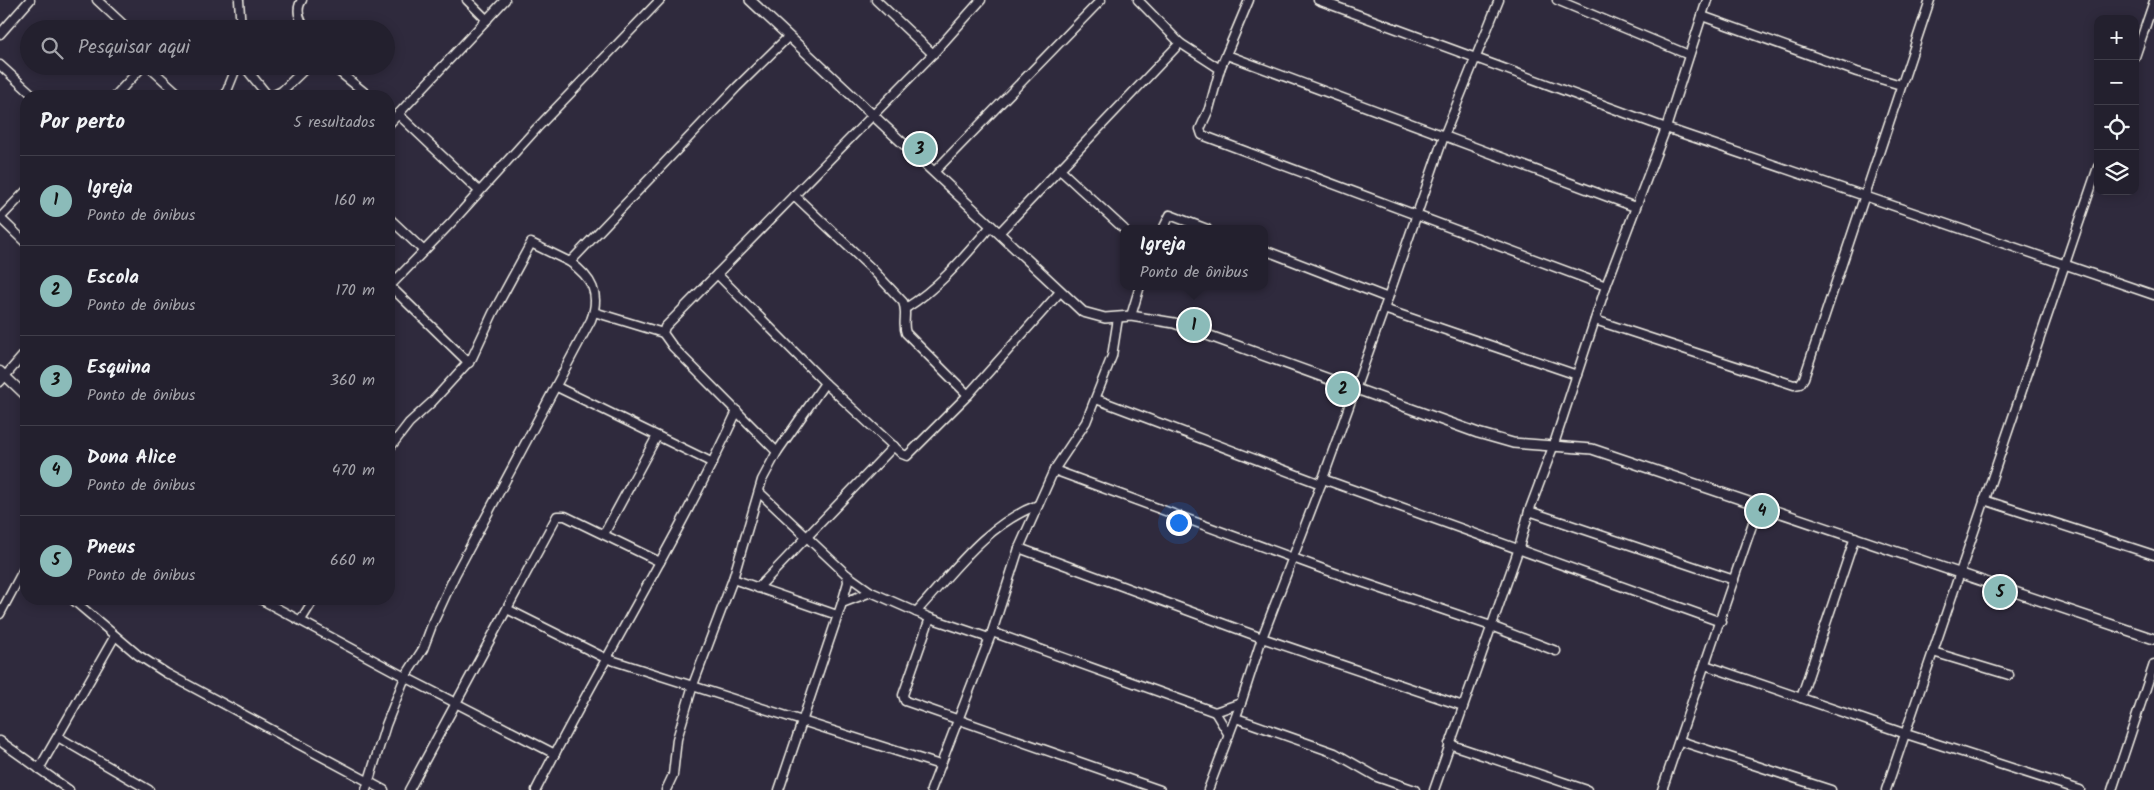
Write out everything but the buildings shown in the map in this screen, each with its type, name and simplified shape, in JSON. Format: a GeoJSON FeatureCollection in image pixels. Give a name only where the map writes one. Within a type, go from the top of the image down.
{"type":"FeatureCollection","features":[{"type":"Feature","properties":{"kind":"street"},"geometry":{"type":"LineString","coordinates":[[0,34],[30,0]]}},
{"type":"Feature","properties":{"kind":"street"},"geometry":{"type":"LineString","coordinates":[[97,0],[118,20]]}},
{"type":"Feature","properties":{"kind":"street"},"geometry":{"type":"LineString","coordinates":[[239,0],[240,20]]}},
{"type":"Feature","properties":{"kind":"street"},"geometry":{"type":"LineString","coordinates":[[301,20],[298,12],[298,5],[302,0]]}},
{"type":"Feature","properties":{"kind":"street"},"geometry":{"type":"LineString","coordinates":[[468,0],[487,20]]}},
{"type":"Feature","properties":{"kind":"street"},"geometry":{"type":"LineString","coordinates":[[395,114],[505,0]]}},
{"type":"Feature","properties":{"kind":"street"},"geometry":{"type":"LineString","coordinates":[[395,281],[478,190],[660,0]]}},
{"type":"Feature","properties":{"kind":"street"},"geometry":{"type":"LineString","coordinates":[[750,0],[1083,312],[1105,318],[1131,316],[1161,320],[1183,326],[1478,433],[1513,443],[1592,449],[2154,639]]}},
{"type":"Feature","properties":{"kind":"street"},"geometry":{"type":"LineString","coordinates":[[876,0],[933,54]]}},
{"type":"Feature","properties":{"kind":"street"},"geometry":{"type":"LineString","coordinates":[[663,333],[666,327],[717,274],[933,54],[981,0]]}},
{"type":"Feature","properties":{"kind":"street"},"geometry":{"type":"LineString","coordinates":[[934,172],[1101,0]]}},
{"type":"Feature","properties":{"kind":"street"},"geometry":{"type":"LineString","coordinates":[[1138,0],[1180,43],[1220,69]]}},
{"type":"Feature","properties":{"kind":"street"},"geometry":{"type":"LineString","coordinates":[[1249,0],[1220,69],[1209,109],[1200,129],[1202,135],[1606,286]]}},
{"type":"Feature","properties":{"kind":"street"},"geometry":{"type":"LineString","coordinates":[[1318,0],[1666,128],[2154,295]]}},
{"type":"Feature","properties":{"kind":"street"},"geometry":{"type":"LineString","coordinates":[[1208,790],[1236,718],[1262,638],[1322,481],[1444,136],[1499,0]]}},
{"type":"Feature","properties":{"kind":"street"},"geometry":{"type":"LineString","coordinates":[[1557,0],[1689,55]]}},
{"type":"Feature","properties":{"kind":"street"},"geometry":{"type":"LineString","coordinates":[[1434,790],[1518,548],[1529,511],[1553,447],[1606,286],[1666,128],[1707,0]]}},
{"type":"Feature","properties":{"kind":"street"},"geometry":{"type":"LineString","coordinates":[[1595,320],[1794,385],[1800,384],[1804,378],[1930,0]]}},
{"type":"Feature","properties":{"kind":"street"},"geometry":{"type":"LineString","coordinates":[[2139,45],[2154,2]]}},
{"type":"Feature","properties":{"kind":"street"},"geometry":{"type":"LineString","coordinates":[[1702,16],[1901,86]]}},
{"type":"Feature","properties":{"kind":"street"},"geometry":{"type":"LineString","coordinates":[[570,262],[737,87],[788,37]]}},
{"type":"Feature","properties":{"kind":"street"},"geometry":{"type":"LineString","coordinates":[[999,233],[1180,43]]}},
{"type":"Feature","properties":{"kind":"street"},"geometry":{"type":"LineString","coordinates":[[1227,55],[1636,207]]}},
{"type":"Feature","properties":{"kind":"street"},"geometry":{"type":"LineString","coordinates":[[0,65],[27,90]]}},
{"type":"Feature","properties":{"kind":"street"},"geometry":{"type":"LineString","coordinates":[[121,90],[135,75]]}},
{"type":"Feature","properties":{"kind":"street"},"geometry":{"type":"LineString","coordinates":[[158,75],[174,90]]}},
{"type":"Feature","properties":{"kind":"street"},"geometry":{"type":"LineString","coordinates":[[227,90],[233,75]]}},
{"type":"Feature","properties":{"kind":"street"},"geometry":{"type":"LineString","coordinates":[[251,75],[263,90]]}},
{"type":"Feature","properties":{"kind":"street"},"geometry":{"type":"LineString","coordinates":[[283,90],[299,75]]}},
{"type":"Feature","properties":{"kind":"street"},"geometry":{"type":"LineString","coordinates":[[343,75],[362,90]]}},
{"type":"Feature","properties":{"kind":"street"},"geometry":{"type":"LineString","coordinates":[[395,120],[478,190]]}},
{"type":"Feature","properties":{"kind":"street"},"geometry":{"type":"LineString","coordinates":[[1060,170],[1120,225]]}},
{"type":"Feature","properties":{"kind":"street"},"geometry":{"type":"LineString","coordinates":[[1886,790],[2094,179]]}},
{"type":"Feature","properties":{"kind":"street"},"geometry":{"type":"LineString","coordinates":[[794,195],[873,270],[903,302],[906,308],[904,327],[906,333],[968,395]]}},
{"type":"Feature","properties":{"kind":"street"},"geometry":{"type":"LineString","coordinates":[[20,197],[0,218],[20,237]]}},
{"type":"Feature","properties":{"kind":"street"},"geometry":{"type":"LineString","coordinates":[[1165,225],[1170,215],[1196,225]]}},
{"type":"Feature","properties":{"kind":"street"},"geometry":{"type":"LineString","coordinates":[[395,224],[424,251]]}},
{"type":"Feature","properties":{"kind":"street"},"geometry":{"type":"LineString","coordinates":[[906,308],[933,289],[960,263],[991,226]]}},
{"type":"Feature","properties":{"kind":"street"},"geometry":{"type":"LineString","coordinates":[[366,790],[386,725],[405,677],[423,650],[432,625],[455,575],[586,334],[596,300],[595,289],[589,278],[570,262],[531,243],[469,362],[432,402],[409,423],[395,441]]}},
{"type":"Feature","properties":{"kind":"street"},"geometry":{"type":"LineString","coordinates":[[1268,252],[1388,298]]}},
{"type":"Feature","properties":{"kind":"street"},"geometry":{"type":"LineString","coordinates":[[717,274],[825,383],[904,455],[909,455],[968,395],[1060,292]]}},
{"type":"Feature","properties":{"kind":"street"},"geometry":{"type":"LineString","coordinates":[[1131,316],[1139,290]]}},
{"type":"Feature","properties":{"kind":"street"},"geometry":{"type":"LineString","coordinates":[[395,293],[469,362]]}},
{"type":"Feature","properties":{"kind":"street"},"geometry":{"type":"LineString","coordinates":[[1384,309],[1577,375]]}},
{"type":"Feature","properties":{"kind":"street"},"geometry":{"type":"LineString","coordinates":[[594,312],[663,333],[673,347],[777,452]]}},
{"type":"Feature","properties":{"kind":"street"},"geometry":{"type":"LineString","coordinates":[[931,790],[956,720],[970,690],[990,635],[1019,548],[1054,470],[1086,422],[1096,399],[1112,356],[1118,318]]}},
{"type":"Feature","properties":{"kind":"street"},"geometry":{"type":"LineString","coordinates":[[20,358],[1,376],[20,391]]}},
{"type":"Feature","properties":{"kind":"street"},"geometry":{"type":"LineString","coordinates":[[666,790],[673,775],[677,739],[693,685],[733,580],[765,471],[825,383]]}},
{"type":"Feature","properties":{"kind":"street"},"geometry":{"type":"LineString","coordinates":[[557,386],[713,463]]}},
{"type":"Feature","properties":{"kind":"street"},"geometry":{"type":"LineString","coordinates":[[1096,399],[1721,622]]}},
{"type":"Feature","properties":{"kind":"street"},"geometry":{"type":"LineString","coordinates":[[536,790],[605,658],[660,562],[713,463],[737,411]]}},
{"type":"Feature","properties":{"kind":"street"},"geometry":{"type":"LineString","coordinates":[[604,534],[657,436]]}},
{"type":"Feature","properties":{"kind":"street"},"geometry":{"type":"LineString","coordinates":[[758,588],[809,537],[894,446]]}},
{"type":"Feature","properties":{"kind":"street"},"geometry":{"type":"LineString","coordinates":[[1054,470],[1292,558],[1491,626],[1556,651]]}},
{"type":"Feature","properties":{"kind":"street"},"geometry":{"type":"LineString","coordinates":[[759,492],[847,574],[871,592],[916,612],[930,618],[990,635],[1214,712],[1241,703]]}},
{"type":"Feature","properties":{"kind":"street"},"geometry":{"type":"LineString","coordinates":[[1984,500],[2154,555]]}},
{"type":"Feature","properties":{"kind":"street"},"geometry":{"type":"LineString","coordinates":[[916,612],[992,530],[1022,511],[1038,505]]}},
{"type":"Feature","properties":{"kind":"street"},"geometry":{"type":"LineString","coordinates":[[1662,790],[1721,622],[1759,506]]}},
{"type":"Feature","properties":{"kind":"street"},"geometry":{"type":"LineString","coordinates":[[1529,511],[1734,580]]}},
{"type":"Feature","properties":{"kind":"street"},"geometry":{"type":"LineString","coordinates":[[409,790],[557,516],[565,516],[660,562]]}},
{"type":"Feature","properties":{"kind":"street"},"geometry":{"type":"LineString","coordinates":[[1801,698],[1855,537]]}},
{"type":"Feature","properties":{"kind":"street"},"geometry":{"type":"LineString","coordinates":[[1019,548],[1262,638],[1463,706]]}},
{"type":"Feature","properties":{"kind":"street"},"geometry":{"type":"LineString","coordinates":[[779,790],[842,604],[848,582],[847,574]]}},
{"type":"Feature","properties":{"kind":"street"},"geometry":{"type":"LineString","coordinates":[[0,614],[20,579]]}},
{"type":"Feature","properties":{"kind":"street"},"geometry":{"type":"LineString","coordinates":[[733,580],[837,616]]}},
{"type":"Feature","properties":{"kind":"street"},"geometry":{"type":"LineString","coordinates":[[842,604],[871,592]]}},
{"type":"Feature","properties":{"kind":"street"},"geometry":{"type":"LineString","coordinates":[[81,605],[138,655],[180,682],[384,790]]}},
{"type":"Feature","properties":{"kind":"street"},"geometry":{"type":"LineString","coordinates":[[272,605],[405,677],[555,754]]}},
{"type":"Feature","properties":{"kind":"street"},"geometry":{"type":"LineString","coordinates":[[301,620],[310,605]]}},
{"type":"Feature","properties":{"kind":"street"},"geometry":{"type":"LineString","coordinates":[[507,609],[605,658],[940,765]]}},
{"type":"Feature","properties":{"kind":"street"},"geometry":{"type":"LineString","coordinates":[[930,618],[902,697],[904,701],[1160,790]]}},
{"type":"Feature","properties":{"kind":"street"},"geometry":{"type":"LineString","coordinates":[[39,769],[115,636]]}},
{"type":"Feature","properties":{"kind":"street"},"geometry":{"type":"LineString","coordinates":[[1933,652],[2009,675]]}},
{"type":"Feature","properties":{"kind":"street"},"geometry":{"type":"LineString","coordinates":[[2112,790],[2154,664]]}},
{"type":"Feature","properties":{"kind":"street"},"geometry":{"type":"LineString","coordinates":[[1705,665],[1906,734],[2080,790]]}},
{"type":"Feature","properties":{"kind":"street"},"geometry":{"type":"LineString","coordinates":[[1214,712],[1229,735]]}},
{"type":"Feature","properties":{"kind":"street"},"geometry":{"type":"LineString","coordinates":[[1236,718],[1335,753],[1376,777],[1415,790]]}},
{"type":"Feature","properties":{"kind":"street"},"geometry":{"type":"LineString","coordinates":[[58,738],[149,790]]}},
{"type":"Feature","properties":{"kind":"street"},"geometry":{"type":"LineString","coordinates":[[0,741],[69,790]]}},
{"type":"Feature","properties":{"kind":"street"},"geometry":{"type":"LineString","coordinates":[[1680,741],[1831,790]]}},
{"type":"Feature","properties":{"kind":"street"},"geometry":{"type":"LineString","coordinates":[[1449,744],[1587,790]]}},
{"type":"Feature","properties":{"kind":"place","name":"Esquina"},"geometry":{"type":"Point","coordinates":[920,149]}},
{"type":"Feature","properties":{"kind":"place","name":"Igreja"},"geometry":{"type":"Point","coordinates":[1194,325]}},
{"type":"Feature","properties":{"kind":"place","name":"Escola"},"geometry":{"type":"Point","coordinates":[1343,389]}},
{"type":"Feature","properties":{"kind":"place","name":"Dona Alice"},"geometry":{"type":"Point","coordinates":[1762,511]}},
{"type":"Feature","properties":{"kind":"place","name":"Pneus"},"geometry":{"type":"Point","coordinates":[2000,592]}}]}
